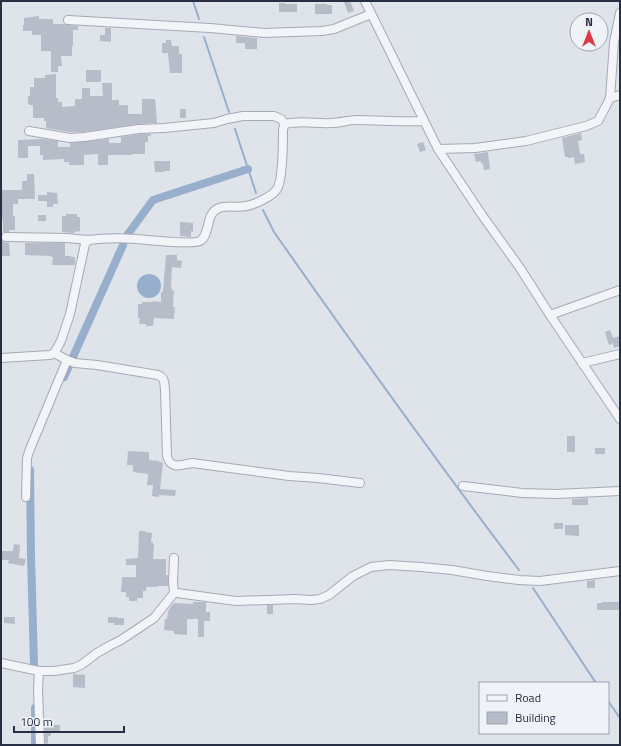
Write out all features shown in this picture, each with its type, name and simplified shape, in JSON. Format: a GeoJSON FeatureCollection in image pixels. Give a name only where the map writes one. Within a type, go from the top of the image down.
{"type":"FeatureCollection","features":[{"type":"Feature","properties":{"kind":"street"},"geometry":{"type":"LineString","coordinates":[[365,1],[438,149],[482,215],[520,268],[620,419]]}},
{"type":"Feature","properties":{"kind":"street"},"geometry":{"type":"LineString","coordinates":[[438,149],[474,148],[526,141],[586,126],[598,121],[610,98],[614,42],[620,13]]}},
{"type":"Feature","properties":{"kind":"street"},"geometry":{"type":"LineString","coordinates":[[68,20],[210,28],[264,33],[334,30],[371,14]]}},
{"type":"Feature","properties":{"kind":"street"},"geometry":{"type":"LineString","coordinates":[[610,98],[620,95]]}},
{"type":"Feature","properties":{"kind":"street"},"geometry":{"type":"LineString","coordinates":[[6,237],[68,238],[88,240],[135,239],[175,242],[196,242],[201,240],[204,236],[212,212],[225,206],[243,207],[250,205],[274,194],[278,188],[280,179],[285,124],[281,119],[274,116],[242,116],[214,123],[139,129],[70,138],[29,131]]}},
{"type":"Feature","properties":{"kind":"street"},"geometry":{"type":"LineString","coordinates":[[285,124],[307,121],[331,123],[354,120],[403,122],[424,121]]}},
{"type":"Feature","properties":{"kind":"street"},"geometry":{"type":"LineString","coordinates":[[1,358],[50,355],[54,353],[61,341],[70,314],[85,244],[88,240]]}},
{"type":"Feature","properties":{"kind":"street"},"geometry":{"type":"LineString","coordinates":[[550,315],[620,290]]}},
{"type":"Feature","properties":{"kind":"street"},"geometry":{"type":"LineString","coordinates":[[54,353],[70,361],[158,375],[162,377],[165,389],[166,456],[172,464],[177,466],[192,463],[289,476],[360,483]]}},
{"type":"Feature","properties":{"kind":"street"},"geometry":{"type":"LineString","coordinates":[[582,363],[620,354]]}},
{"type":"Feature","properties":{"kind":"street"},"geometry":{"type":"LineString","coordinates":[[26,497],[27,458],[70,361]]}},
{"type":"Feature","properties":{"kind":"street"},"geometry":{"type":"LineString","coordinates":[[463,486],[543,494],[620,491]]}},
{"type":"Feature","properties":{"kind":"street"},"geometry":{"type":"LineString","coordinates":[[1,663],[39,671],[68,669],[81,665],[97,653],[121,640],[154,618],[174,593],[174,558]]}},
{"type":"Feature","properties":{"kind":"street"},"geometry":{"type":"LineString","coordinates":[[174,593],[236,601],[320,599],[329,595],[353,576],[371,567],[389,565],[452,570],[519,580],[540,581],[620,571]]}},
{"type":"Feature","properties":{"kind":"street"},"geometry":{"type":"LineString","coordinates":[[39,671],[38,689],[40,745]]}},
{"type":"Feature","properties":{"kind":"water"},"geometry":{"type":"Polygon","coordinates":[[[149,274],[158,277],[161,286],[158,295],[149,298],[140,295],[137,286],[140,277],[149,274]]]}},
{"type":"Feature","properties":{"kind":"building"},"geometry":{"type":"Polygon","coordinates":[[[350,1],[354,11],[348,13],[344,2],[350,1]]]}},
{"type":"Feature","properties":{"kind":"building"},"geometry":{"type":"Polygon","coordinates":[[[279,3],[297,4],[297,12],[279,12],[279,3]]]}},
{"type":"Feature","properties":{"kind":"building"},"geometry":{"type":"Polygon","coordinates":[[[315,4],[332,5],[332,14],[315,14],[315,4]]]}},
{"type":"Feature","properties":{"kind":"building"},"geometry":{"type":"Polygon","coordinates":[[[39,16],[39,19],[53,19],[53,24],[78,26],[78,30],[73,30],[72,56],[61,56],[62,66],[58,66],[58,72],[51,72],[51,51],[41,51],[41,35],[32,35],[32,31],[23,31],[24,18],[39,16]]]}},
{"type":"Feature","properties":{"kind":"building"},"geometry":{"type":"Polygon","coordinates":[[[105,28],[111,28],[111,42],[100,41],[100,35],[105,35],[105,28]]]}},
{"type":"Feature","properties":{"kind":"building"},"geometry":{"type":"Polygon","coordinates":[[[236,36],[257,38],[257,49],[245,49],[245,43],[236,43],[236,36]]]}},
{"type":"Feature","properties":{"kind":"building"},"geometry":{"type":"Polygon","coordinates":[[[166,40],[171,40],[172,46],[179,46],[179,54],[182,54],[182,73],[170,73],[168,53],[162,53],[162,43],[166,43],[166,40]]]}},
{"type":"Feature","properties":{"kind":"building"},"geometry":{"type":"Polygon","coordinates":[[[86,70],[101,70],[101,82],[86,82],[86,70]]]}},
{"type":"Feature","properties":{"kind":"building"},"geometry":{"type":"Polygon","coordinates":[[[56,74],[56,98],[58,98],[58,102],[62,102],[62,107],[75,106],[75,99],[82,99],[82,88],[90,88],[90,96],[103,96],[102,83],[112,83],[112,100],[119,100],[119,105],[128,105],[128,114],[142,114],[142,99],[155,99],[157,123],[138,124],[83,132],[70,132],[46,128],[46,121],[44,121],[44,118],[33,118],[33,105],[28,104],[28,96],[30,96],[30,87],[34,87],[34,78],[45,78],[45,75],[56,74]]]}},
{"type":"Feature","properties":{"kind":"building"},"geometry":{"type":"Polygon","coordinates":[[[180,109],[186,109],[186,118],[180,118],[180,109]]]}},
{"type":"Feature","properties":{"kind":"building"},"geometry":{"type":"Polygon","coordinates":[[[581,133],[582,140],[578,141],[580,154],[584,154],[585,162],[575,164],[574,157],[565,157],[562,138],[581,133]]]}},
{"type":"Feature","properties":{"kind":"building"},"geometry":{"type":"Polygon","coordinates":[[[151,134],[151,136],[148,136],[148,142],[145,142],[145,154],[108,155],[108,165],[98,165],[98,154],[84,155],[84,165],[69,165],[69,162],[64,162],[64,159],[43,160],[43,155],[40,155],[40,146],[28,146],[28,158],[18,158],[18,140],[43,139],[58,141],[58,147],[70,147],[70,143],[109,139],[109,143],[121,143],[121,137],[151,134]]]}},
{"type":"Feature","properties":{"kind":"building"},"geometry":{"type":"Polygon","coordinates":[[[423,142],[426,150],[420,152],[417,144],[423,142]]]}},
{"type":"Feature","properties":{"kind":"building"},"geometry":{"type":"Polygon","coordinates":[[[488,152],[490,169],[484,170],[483,163],[481,164],[481,161],[476,162],[474,154],[488,152]]]}},
{"type":"Feature","properties":{"kind":"building"},"geometry":{"type":"Polygon","coordinates":[[[154,161],[170,161],[170,171],[155,172],[154,161]]]}},
{"type":"Feature","properties":{"kind":"building"},"geometry":{"type":"Polygon","coordinates":[[[27,174],[34,174],[35,199],[18,199],[18,204],[13,204],[15,230],[3,232],[3,220],[1,220],[1,190],[22,190],[22,181],[27,181],[27,174]]]}},
{"type":"Feature","properties":{"kind":"building"},"geometry":{"type":"Polygon","coordinates":[[[47,192],[57,193],[58,204],[53,204],[53,207],[47,207],[47,201],[38,201],[38,195],[47,195],[47,192]]]}},
{"type":"Feature","properties":{"kind":"building"},"geometry":{"type":"Polygon","coordinates":[[[66,214],[77,214],[77,217],[80,217],[80,231],[74,233],[62,232],[62,216],[66,216],[66,214]]]}},
{"type":"Feature","properties":{"kind":"building"},"geometry":{"type":"Polygon","coordinates":[[[38,215],[46,215],[46,221],[38,221],[38,215]]]}},
{"type":"Feature","properties":{"kind":"building"},"geometry":{"type":"Polygon","coordinates":[[[180,222],[193,223],[193,232],[191,231],[191,237],[180,236],[180,222]]]}},
{"type":"Feature","properties":{"kind":"building"},"geometry":{"type":"Polygon","coordinates":[[[1,239],[4,242],[9,243],[10,256],[1,256],[1,239]]]}},
{"type":"Feature","properties":{"kind":"building"},"geometry":{"type":"Polygon","coordinates":[[[25,243],[65,243],[65,256],[75,257],[75,265],[52,265],[53,257],[51,256],[25,255],[25,243]]]}},
{"type":"Feature","properties":{"kind":"building"},"geometry":{"type":"Polygon","coordinates":[[[166,255],[177,255],[177,260],[182,261],[181,268],[172,267],[171,287],[174,291],[174,319],[154,318],[153,326],[139,324],[140,318],[138,318],[138,304],[153,301],[161,302],[166,255]]]}},
{"type":"Feature","properties":{"kind":"building"},"geometry":{"type":"Polygon","coordinates":[[[610,330],[613,338],[620,336],[620,346],[614,348],[613,343],[609,345],[605,332],[610,330]]]}},
{"type":"Feature","properties":{"kind":"building"},"geometry":{"type":"Polygon","coordinates":[[[567,436],[575,436],[575,452],[567,452],[567,436]]]}},
{"type":"Feature","properties":{"kind":"building"},"geometry":{"type":"Polygon","coordinates":[[[595,448],[605,448],[605,454],[595,454],[595,448]]]}},
{"type":"Feature","properties":{"kind":"building"},"geometry":{"type":"Polygon","coordinates":[[[128,451],[149,452],[149,460],[163,463],[160,489],[176,490],[175,496],[152,496],[153,485],[147,485],[148,474],[133,472],[133,465],[127,465],[128,451]]]}},
{"type":"Feature","properties":{"kind":"building"},"geometry":{"type":"Polygon","coordinates":[[[588,498],[588,505],[572,505],[572,499],[588,498]]]}},
{"type":"Feature","properties":{"kind":"building"},"geometry":{"type":"Polygon","coordinates":[[[554,523],[563,523],[563,529],[554,529],[554,523]]]}},
{"type":"Feature","properties":{"kind":"building"},"geometry":{"type":"Polygon","coordinates":[[[565,525],[579,525],[579,536],[565,535],[565,525]]]}},
{"type":"Feature","properties":{"kind":"building"},"geometry":{"type":"Polygon","coordinates":[[[139,531],[152,533],[151,542],[154,544],[153,559],[166,559],[168,586],[146,587],[146,591],[143,591],[143,598],[137,598],[137,601],[129,601],[129,597],[126,597],[126,592],[121,592],[122,577],[136,577],[136,565],[126,565],[126,559],[138,558],[139,531]]]}},
{"type":"Feature","properties":{"kind":"building"},"geometry":{"type":"Polygon","coordinates":[[[14,544],[20,545],[19,558],[26,559],[24,566],[8,563],[9,560],[1,560],[1,551],[13,551],[14,544]]]}},
{"type":"Feature","properties":{"kind":"building"},"geometry":{"type":"Polygon","coordinates":[[[595,580],[595,588],[587,588],[587,581],[595,580]]]}},
{"type":"Feature","properties":{"kind":"building"},"geometry":{"type":"Polygon","coordinates":[[[193,602],[206,602],[206,612],[210,612],[210,621],[204,621],[204,637],[198,637],[198,619],[187,619],[187,635],[174,634],[174,631],[164,630],[165,619],[167,619],[168,611],[173,603],[193,604],[193,602]]]}},
{"type":"Feature","properties":{"kind":"building"},"geometry":{"type":"Polygon","coordinates":[[[619,602],[619,610],[597,610],[597,603],[619,602]]]}},
{"type":"Feature","properties":{"kind":"building"},"geometry":{"type":"Polygon","coordinates":[[[267,605],[273,605],[273,614],[267,614],[267,605]]]}},
{"type":"Feature","properties":{"kind":"building"},"geometry":{"type":"Polygon","coordinates":[[[4,617],[15,617],[15,624],[4,623],[4,617]]]}},
{"type":"Feature","properties":{"kind":"building"},"geometry":{"type":"Polygon","coordinates":[[[108,617],[124,618],[124,625],[114,625],[114,623],[108,623],[108,617]]]}},
{"type":"Feature","properties":{"kind":"building"},"geometry":{"type":"Polygon","coordinates":[[[73,674],[85,675],[85,688],[73,687],[73,674]]]}},
{"type":"Feature","properties":{"kind":"building"},"geometry":{"type":"Polygon","coordinates":[[[45,724],[60,725],[60,731],[51,731],[51,736],[48,736],[48,744],[45,743],[45,724]]]}},
{"type":"Feature","properties":{"kind":"waterway"},"geometry":{"type":"LineString","coordinates":[[193,1],[199,19]]}},
{"type":"Feature","properties":{"kind":"waterway"},"geometry":{"type":"LineString","coordinates":[[204,37],[229,112]]}},
{"type":"Feature","properties":{"kind":"waterway"},"geometry":{"type":"LineString","coordinates":[[235,129],[256,193]]}},
{"type":"Feature","properties":{"kind":"waterway"},"geometry":{"type":"LineString","coordinates":[[128,234],[153,200],[248,169]]}},
{"type":"Feature","properties":{"kind":"waterway"},"geometry":{"type":"LineString","coordinates":[[263,210],[274,232],[334,317],[519,570]]}},
{"type":"Feature","properties":{"kind":"waterway"},"geometry":{"type":"LineString","coordinates":[[64,377],[123,245]]}},
{"type":"Feature","properties":{"kind":"waterway"},"geometry":{"type":"LineString","coordinates":[[30,470],[34,665]]}},
{"type":"Feature","properties":{"kind":"waterway"},"geometry":{"type":"LineString","coordinates":[[533,588],[595,682]]}},
{"type":"Feature","properties":{"kind":"waterway"},"geometry":{"type":"LineString","coordinates":[[609,702],[620,718]]}},
{"type":"Feature","properties":{"kind":"waterway"},"geometry":{"type":"LineString","coordinates":[[35,708],[35,745]]}}]}
